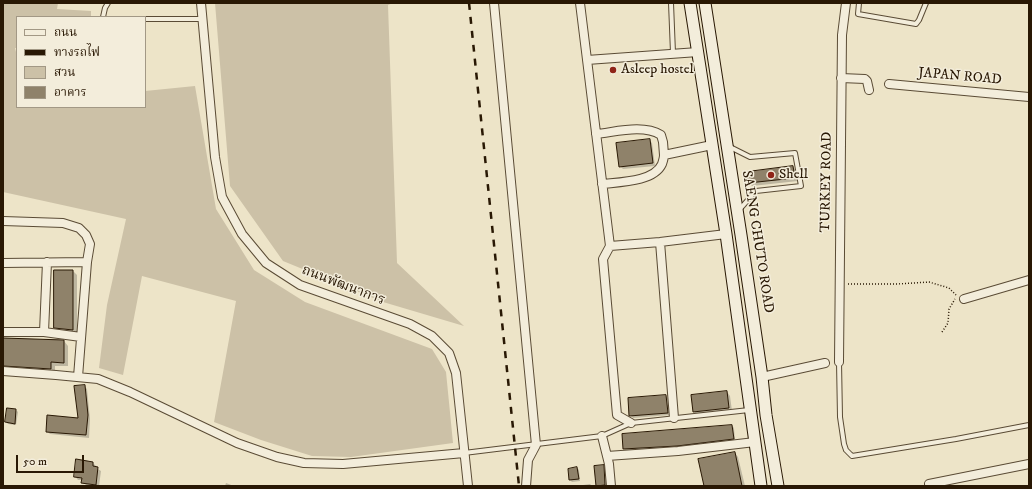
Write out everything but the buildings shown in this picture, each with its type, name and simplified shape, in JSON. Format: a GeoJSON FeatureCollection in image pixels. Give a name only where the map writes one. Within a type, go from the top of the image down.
{"type":"FeatureCollection","features":[{"type":"Feature","properties":{"kind":"main road","name":"SAENG CHUTO ROAD"},"geometry":{"type":"LineString","coordinates":[[690,3],[726,234],[761,486]]}},
{"type":"Feature","properties":{"kind":"main road","name":"SAENG CHUTO ROAD"},"geometry":{"type":"LineString","coordinates":[[705,3],[742,235],[766,415],[778,486]]}},
{"type":"Feature","properties":{"kind":"main road"},"geometry":{"type":"LineString","coordinates":[[704,92],[719,91]]}},
{"type":"Feature","properties":{"kind":"main road"},"geometry":{"type":"LineString","coordinates":[[726,234],[742,235]]}},
{"type":"Feature","properties":{"kind":"street","name":"ถนนพัฒนาการ"},"geometry":{"type":"LineString","coordinates":[[201,3],[215,157],[222,198],[242,234],[266,263],[300,285],[410,324],[432,336],[449,353],[456,373],[468,486]]}},
{"type":"Feature","properties":{"kind":"street"},"geometry":{"type":"LineString","coordinates":[[494,3],[536,445],[528,460],[526,486]]}},
{"type":"Feature","properties":{"kind":"street"},"geometry":{"type":"LineString","coordinates":[[580,3],[610,246],[603,259],[617,415],[631,423]]}},
{"type":"Feature","properties":{"kind":"street","name":"TURKEY ROAD"},"geometry":{"type":"LineString","coordinates":[[839,362],[841,78],[842,35],[846,3]]}},
{"type":"Feature","properties":{"kind":"street"},"geometry":{"type":"LineString","coordinates":[[587,60],[698,52]]}},
{"type":"Feature","properties":{"kind":"street"},"geometry":{"type":"LineString","coordinates":[[841,78],[865,79],[869,90]]}},
{"type":"Feature","properties":{"kind":"street","name":"JAPAN ROAD"},"geometry":{"type":"LineString","coordinates":[[889,84],[1029,97]]}},
{"type":"Feature","properties":{"kind":"street"},"geometry":{"type":"LineString","coordinates":[[596,134],[651,130],[661,135],[663,142],[664,155],[662,164],[651,175],[640,179],[602,184]]}},
{"type":"Feature","properties":{"kind":"street"},"geometry":{"type":"LineString","coordinates":[[664,155],[712,145]]}},
{"type":"Feature","properties":{"kind":"street"},"geometry":{"type":"LineString","coordinates":[[3,221],[63,223],[79,228],[86,235],[90,244],[87,262],[78,377]]}},
{"type":"Feature","properties":{"kind":"street"},"geometry":{"type":"LineString","coordinates":[[610,246],[726,234]]}},
{"type":"Feature","properties":{"kind":"street"},"geometry":{"type":"LineString","coordinates":[[660,242],[674,418]]}},
{"type":"Feature","properties":{"kind":"street"},"geometry":{"type":"LineString","coordinates":[[44,332],[47,262]]}},
{"type":"Feature","properties":{"kind":"street"},"geometry":{"type":"LineString","coordinates":[[3,263],[87,262]]}},
{"type":"Feature","properties":{"kind":"street"},"geometry":{"type":"LineString","coordinates":[[961,298],[1029,280]]}},
{"type":"Feature","properties":{"kind":"street"},"geometry":{"type":"LineString","coordinates":[[3,332],[44,332],[81,337]]}},
{"type":"Feature","properties":{"kind":"street"},"geometry":{"type":"LineString","coordinates":[[762,377],[825,363]]}},
{"type":"Feature","properties":{"kind":"street"},"geometry":{"type":"LineString","coordinates":[[3,371],[98,379],[130,392],[237,444],[277,457],[304,463],[343,464],[464,454]]}},
{"type":"Feature","properties":{"kind":"street"},"geometry":{"type":"LineString","coordinates":[[602,436],[609,464],[611,486]]}},
{"type":"Feature","properties":{"kind":"street"},"geometry":{"type":"LineString","coordinates":[[607,456],[678,451],[755,442]]}},
{"type":"Feature","properties":{"kind":"street"},"geometry":{"type":"LineString","coordinates":[[929,484],[1029,464]]}},
{"type":"Feature","properties":{"kind":"lane"},"geometry":{"type":"LineString","coordinates":[[103,16],[108,3]]}},
{"type":"Feature","properties":{"kind":"lane"},"geometry":{"type":"LineString","coordinates":[[671,3],[673,53]]}},
{"type":"Feature","properties":{"kind":"lane"},"geometry":{"type":"LineString","coordinates":[[859,3],[858,14],[916,24],[920,20],[926,3]]}},
{"type":"Feature","properties":{"kind":"lane"},"geometry":{"type":"LineString","coordinates":[[146,19],[203,19]]}},
{"type":"Feature","properties":{"kind":"lane"},"geometry":{"type":"LineString","coordinates":[[728,146],[750,157],[795,153],[801,186],[756,191],[738,212]]}},
{"type":"Feature","properties":{"kind":"lane"},"geometry":{"type":"LineString","coordinates":[[839,362],[840,417],[844,444],[846,450],[852,456],[1029,425]]}},
{"type":"Feature","properties":{"kind":"lane"},"geometry":{"type":"LineString","coordinates":[[464,454],[602,436],[631,423],[751,410]]}},
{"type":"Feature","properties":{"kind":"path"},"geometry":{"type":"LineString","coordinates":[[839,284],[897,284],[929,282],[949,288],[961,298],[949,309],[948,323],[942,332]]}},
{"type":"Feature","properties":{"kind":"green space"},"geometry":{"type":"Polygon","coordinates":[[[3,3],[58,3],[57,9],[91,11],[91,16],[16,16],[16,108],[146,108],[146,91],[195,86],[216,209],[254,270],[305,302],[432,349],[446,372],[453,443],[351,457],[312,456],[261,440],[214,422],[236,301],[142,276],[123,375],[99,368],[107,305],[126,219],[3,192],[3,3]]]}},
{"type":"Feature","properties":{"kind":"green space"},"geometry":{"type":"Polygon","coordinates":[[[215,3],[393,3],[388,5],[397,263],[464,326],[383,302],[283,261],[230,186],[215,3]]]}},
{"type":"Feature","properties":{"kind":"railway"},"geometry":{"type":"LineString","coordinates":[[469,3],[519,486]]}},
{"type":"Feature","properties":{"kind":"place","name":"Asleep hostel"},"geometry":{"type":"Point","coordinates":[613,70]}},
{"type":"Feature","properties":{"kind":"place","name":"Shell"},"geometry":{"type":"Point","coordinates":[771,175]}}]}
